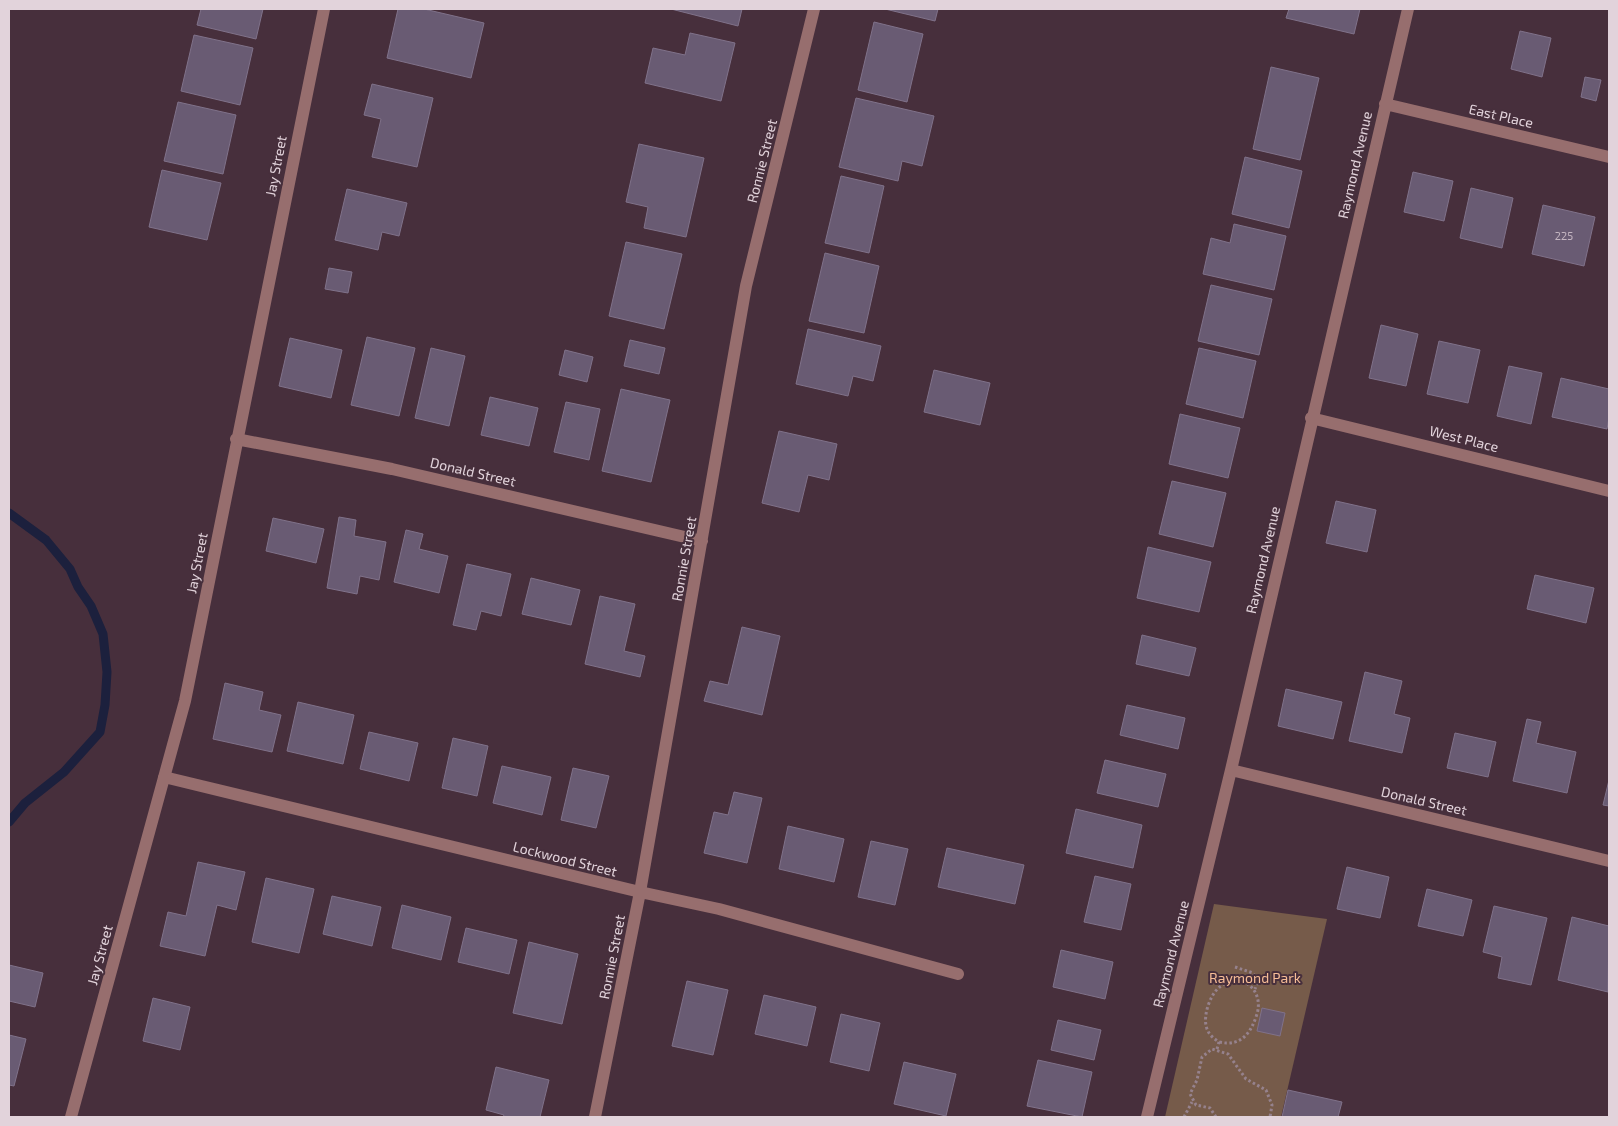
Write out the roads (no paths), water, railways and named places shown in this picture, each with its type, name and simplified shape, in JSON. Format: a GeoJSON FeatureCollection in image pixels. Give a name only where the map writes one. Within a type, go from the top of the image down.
{"type":"FeatureCollection","features":[{"type":"Feature","properties":{"kind":"street","name":"Jay Street"},"geometry":{"type":"LineString","coordinates":[[72,1117],[185,701],[236,439],[324,9]]}},
{"type":"Feature","properties":{"kind":"street","name":"Ronnie Street"},"geometry":{"type":"LineString","coordinates":[[595,1117],[640,892],[746,286],[814,9]]}},
{"type":"Feature","properties":{"kind":"street","name":"Raymond Avenue"},"geometry":{"type":"LineString","coordinates":[[1147,1117],[1231,770],[1311,418],[1408,9]]}},
{"type":"Feature","properties":{"kind":"street","name":"East Place"},"geometry":{"type":"LineString","coordinates":[[1385,104],[1609,157]]}},
{"type":"Feature","properties":{"kind":"street","name":"West Place"},"geometry":{"type":"LineString","coordinates":[[1311,418],[1609,490]]}},
{"type":"Feature","properties":{"kind":"street","name":"Donald Street"},"geometry":{"type":"LineString","coordinates":[[236,439],[392,469],[702,541]]}},
{"type":"Feature","properties":{"kind":"street","name":"Donald Street"},"geometry":{"type":"LineString","coordinates":[[1231,770],[1609,861]]}},
{"type":"Feature","properties":{"kind":"street","name":"Lockwood Street"},"geometry":{"type":"LineString","coordinates":[[164,777],[640,892],[719,909],[958,974]]}},
{"type":"Feature","properties":{"kind":"waterway"},"geometry":{"type":"LineString","coordinates":[[9,513],[46,540],[70,569],[78,587],[91,606],[103,634],[107,672],[105,705],[100,732],[64,772],[25,803],[9,822]]}},
{"type":"Feature","properties":{"kind":"park label","name":"Raymond Park"},"geometry":{"type":"Point","coordinates":[1255,978]}}]}
